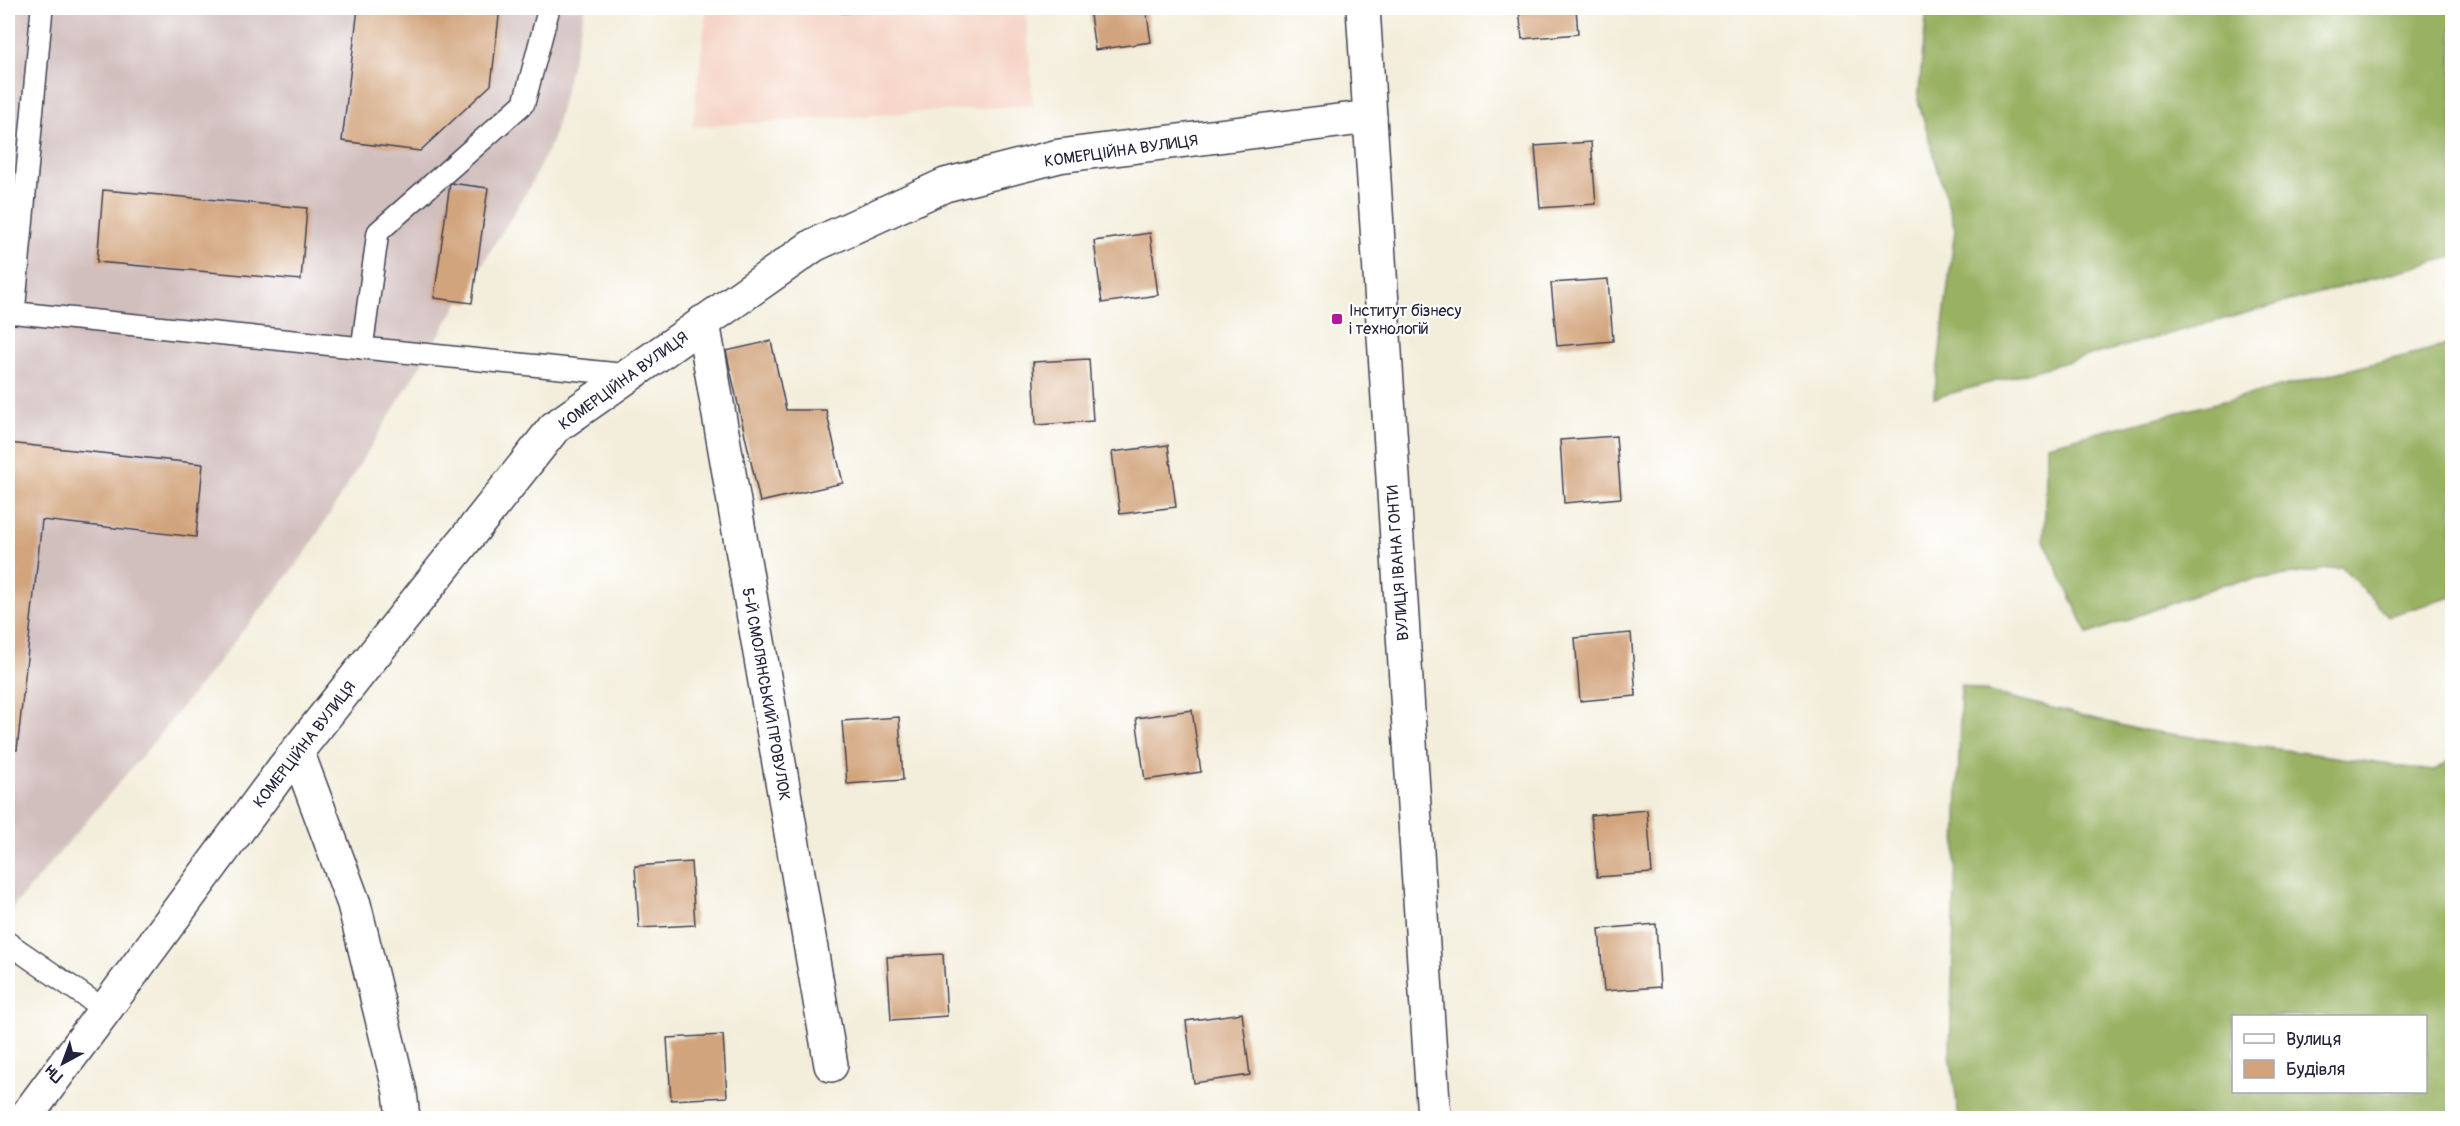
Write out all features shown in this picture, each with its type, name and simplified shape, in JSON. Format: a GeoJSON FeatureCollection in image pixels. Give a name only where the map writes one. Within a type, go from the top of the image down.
{"type":"FeatureCollection","features":[{"type":"Feature","properties":{"kind":"street","name":"ВУЛИЦЯ ІВАНА ГОНТИ"},"geometry":{"type":"LineString","coordinates":[[1364,8],[1434,1119]]}},
{"type":"Feature","properties":{"kind":"street","name":"КОМЕРЦІЙНА ВУЛИЦЯ"},"geometry":{"type":"LineString","coordinates":[[25,1119],[297,751],[554,428],[814,245],[945,185],[1059,156],[1370,117]]}},
{"type":"Feature","properties":{"kind":"street","name":"5-Й СМОЛЯНСЬКИЙ ПРОВУЛОК"},"geometry":{"type":"LineString","coordinates":[[704,322],[831,1065]]}},
{"type":"Feature","properties":{"kind":"street"},"geometry":{"type":"LineString","coordinates":[[297,751],[354,904],[400,1092],[403,1119]]}},
{"type":"Feature","properties":{"kind":"lane"},"geometry":{"type":"LineString","coordinates":[[42,8],[11,313],[629,375]]}},
{"type":"Feature","properties":{"kind":"lane"},"geometry":{"type":"LineString","coordinates":[[362,348],[378,232],[525,103],[549,8]]}},
{"type":"Feature","properties":{"kind":"lane"},"geometry":{"type":"LineString","coordinates":[[8,943],[105,1010]]}},
{"type":"Feature","properties":{"kind":"shaded area"},"geometry":{"type":"Polygon","coordinates":[[[8,8],[585,8],[553,139],[529,188],[305,554],[153,743],[8,913],[8,8]]]}},
{"type":"Feature","properties":{"kind":"shaded area"},"geometry":{"type":"Polygon","coordinates":[[[707,8],[1026,8],[1033,105],[692,127],[707,8]]]}},
{"type":"Feature","properties":{"kind":"green space"},"geometry":{"type":"Polygon","coordinates":[[[1927,8],[2452,8],[2452,257],[1934,398],[1955,229],[1918,100],[1927,8]]]}},
{"type":"Feature","properties":{"kind":"green space"},"geometry":{"type":"Polygon","coordinates":[[[2452,344],[2452,597],[2388,616],[2342,567],[2224,584],[2088,634],[2044,540],[2047,445],[2452,344]]]}},
{"type":"Feature","properties":{"kind":"green space"},"geometry":{"type":"Polygon","coordinates":[[[1961,685],[2136,729],[2433,771],[2452,759],[2452,1118],[1959,1118],[1950,1054],[1961,685]]]}},
{"type":"Feature","properties":{"kind":"building"},"geometry":{"type":"Polygon","coordinates":[[[358,8],[500,8],[491,85],[420,151],[342,141],[358,8]]]}},
{"type":"Feature","properties":{"kind":"building"},"geometry":{"type":"Polygon","coordinates":[[[842,8],[895,8],[895,9],[842,13],[842,8]]]}},
{"type":"Feature","properties":{"kind":"building"},"geometry":{"type":"Polygon","coordinates":[[[1089,8],[1146,8],[1151,42],[1095,50],[1089,8]]]}},
{"type":"Feature","properties":{"kind":"building"},"geometry":{"type":"Polygon","coordinates":[[[1519,8],[1576,8],[1578,34],[1522,39],[1519,8]]]}},
{"type":"Feature","properties":{"kind":"building"},"geometry":{"type":"Polygon","coordinates":[[[1591,142],[1596,204],[1540,208],[1535,146],[1591,142]]]}},
{"type":"Feature","properties":{"kind":"building"},"geometry":{"type":"Polygon","coordinates":[[[450,183],[488,188],[472,303],[434,298],[450,183]]]}},
{"type":"Feature","properties":{"kind":"building"},"geometry":{"type":"Polygon","coordinates":[[[103,190],[307,208],[301,280],[97,262],[103,190]]]}},
{"type":"Feature","properties":{"kind":"building"},"geometry":{"type":"Polygon","coordinates":[[[1150,233],[1158,295],[1102,303],[1094,241],[1150,233]]]}},
{"type":"Feature","properties":{"kind":"building"},"geometry":{"type":"Polygon","coordinates":[[[1608,279],[1613,341],[1557,346],[1551,283],[1608,279]]]}},
{"type":"Feature","properties":{"kind":"building"},"geometry":{"type":"Polygon","coordinates":[[[771,341],[786,410],[826,410],[843,483],[760,502],[726,351],[771,341]]]}},
{"type":"Feature","properties":{"kind":"building"},"geometry":{"type":"Polygon","coordinates":[[[1089,359],[1093,421],[1036,425],[1033,362],[1089,359]]]}},
{"type":"Feature","properties":{"kind":"building"},"geometry":{"type":"Polygon","coordinates":[[[1616,436],[1621,498],[1564,503],[1560,440],[1616,436]]]}},
{"type":"Feature","properties":{"kind":"building"},"geometry":{"type":"Polygon","coordinates":[[[8,443],[203,464],[196,537],[42,520],[17,750],[8,749],[8,443]]]}},
{"type":"Feature","properties":{"kind":"building"},"geometry":{"type":"Polygon","coordinates":[[[1168,445],[1176,507],[1120,514],[1112,452],[1168,445]]]}},
{"type":"Feature","properties":{"kind":"building"},"geometry":{"type":"Polygon","coordinates":[[[1631,633],[1636,696],[1580,701],[1575,638],[1631,633]]]}},
{"type":"Feature","properties":{"kind":"building"},"geometry":{"type":"Polygon","coordinates":[[[1192,710],[1201,772],[1145,780],[1136,718],[1192,710]]]}},
{"type":"Feature","properties":{"kind":"building"},"geometry":{"type":"Polygon","coordinates":[[[899,717],[903,780],[847,784],[842,721],[899,717]]]}},
{"type":"Feature","properties":{"kind":"building"},"geometry":{"type":"Polygon","coordinates":[[[1647,810],[1652,873],[1597,877],[1591,815],[1647,810]]]}},
{"type":"Feature","properties":{"kind":"building"},"geometry":{"type":"Polygon","coordinates":[[[691,862],[695,925],[639,928],[635,866],[691,862]]]}},
{"type":"Feature","properties":{"kind":"building"},"geometry":{"type":"Polygon","coordinates":[[[1656,924],[1660,987],[1604,991],[1599,929],[1656,924]]]}},
{"type":"Feature","properties":{"kind":"building"},"geometry":{"type":"Polygon","coordinates":[[[943,954],[947,1016],[891,1020],[887,957],[943,954]]]}},
{"type":"Feature","properties":{"kind":"building"},"geometry":{"type":"Polygon","coordinates":[[[1242,1013],[1250,1075],[1194,1083],[1186,1021],[1242,1013]]]}},
{"type":"Feature","properties":{"kind":"building"},"geometry":{"type":"Polygon","coordinates":[[[723,1035],[727,1097],[671,1100],[667,1038],[723,1035]]]}},
{"type":"Feature","properties":{"kind":"place","name":"Інститут бізнесу і технологій"},"geometry":{"type":"Point","coordinates":[1337,319]}}]}
